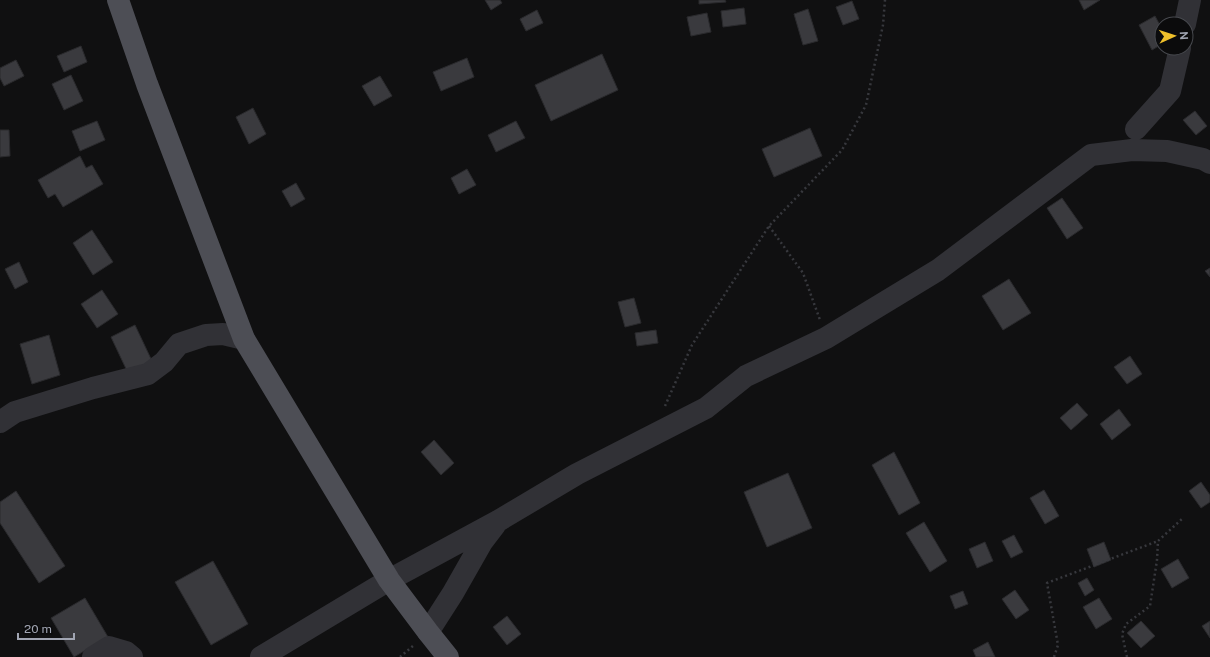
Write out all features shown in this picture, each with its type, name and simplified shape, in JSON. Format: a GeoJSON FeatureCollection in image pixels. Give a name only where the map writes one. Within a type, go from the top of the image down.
{"type":"FeatureCollection","features":[{"type":"Feature","properties":{"kind":"main road"},"geometry":{"type":"LineString","coordinates":[[118,0],[147,84],[244,339],[389,580],[448,657]]}},
{"type":"Feature","properties":{"kind":"street"},"geometry":{"type":"LineString","coordinates":[[1187,16],[1190,0]]}},
{"type":"Feature","properties":{"kind":"street"},"geometry":{"type":"LineString","coordinates":[[1136,129],[1170,91],[1178,56]]}},
{"type":"Feature","properties":{"kind":"street"},"geometry":{"type":"LineString","coordinates":[[261,657],[389,580],[498,521],[577,474],[706,408],[746,376],[826,338],[938,270],[1091,155],[1132,150],[1167,151],[1203,159],[1210,163]]}},
{"type":"Feature","properties":{"kind":"street"},"geometry":{"type":"LineString","coordinates":[[0,422],[15,412],[93,388],[148,374],[164,362],[179,344],[206,334],[223,334],[244,339]]}},
{"type":"Feature","properties":{"kind":"street"},"geometry":{"type":"LineString","coordinates":[[428,632],[453,593],[482,542],[498,521]]}},
{"type":"Feature","properties":{"kind":"street"},"geometry":{"type":"LineString","coordinates":[[93,657],[109,647],[126,652],[132,657]]}},
{"type":"Feature","properties":{"kind":"path"},"geometry":{"type":"LineString","coordinates":[[665,407],[692,345],[769,226],[842,150],[866,105],[883,25],[885,0]]}},
{"type":"Feature","properties":{"kind":"path"},"geometry":{"type":"LineString","coordinates":[[769,226],[803,273],[826,338]]}},
{"type":"Feature","properties":{"kind":"path"},"geometry":{"type":"LineString","coordinates":[[1054,657],[1058,645],[1047,583],[1158,541],[1183,518]]}},
{"type":"Feature","properties":{"kind":"path"},"geometry":{"type":"LineString","coordinates":[[1127,657],[1122,634],[1126,624],[1150,606],[1157,560],[1158,541]]}},
{"type":"Feature","properties":{"kind":"building"},"geometry":{"type":"Polygon","coordinates":[[[485,0],[500,0],[502,3],[491,10],[485,0]]]}},
{"type":"Feature","properties":{"kind":"building"},"geometry":{"type":"Polygon","coordinates":[[[699,0],[725,0],[726,2],[699,4],[699,0]]]}},
{"type":"Feature","properties":{"kind":"building"},"geometry":{"type":"Polygon","coordinates":[[[1079,0],[1100,0],[1084,10],[1079,0]]]}},
{"type":"Feature","properties":{"kind":"building"},"geometry":{"type":"Polygon","coordinates":[[[852,1],[859,19],[843,25],[836,7],[852,1]]]}},
{"type":"Feature","properties":{"kind":"building"},"geometry":{"type":"Polygon","coordinates":[[[744,8],[746,24],[723,27],[721,11],[744,8]]]}},
{"type":"Feature","properties":{"kind":"building"},"geometry":{"type":"Polygon","coordinates":[[[808,9],[818,41],[803,45],[794,14],[808,9]]]}},
{"type":"Feature","properties":{"kind":"building"},"geometry":{"type":"Polygon","coordinates":[[[537,10],[543,23],[526,31],[520,19],[537,10]]]}},
{"type":"Feature","properties":{"kind":"building"},"geometry":{"type":"Polygon","coordinates":[[[707,13],[711,32],[691,36],[687,17],[707,13]]]}},
{"type":"Feature","properties":{"kind":"building"},"geometry":{"type":"Polygon","coordinates":[[[1154,17],[1154,49],[1152,50],[1139,25],[1154,17]]]}},
{"type":"Feature","properties":{"kind":"building"},"geometry":{"type":"Polygon","coordinates":[[[81,46],[87,62],[64,72],[57,56],[81,46]]]}},
{"type":"Feature","properties":{"kind":"building"},"geometry":{"type":"Polygon","coordinates":[[[602,54],[618,90],[551,121],[535,85],[602,54]]]}},
{"type":"Feature","properties":{"kind":"building"},"geometry":{"type":"Polygon","coordinates":[[[467,58],[474,77],[441,91],[433,72],[467,58]]]}},
{"type":"Feature","properties":{"kind":"building"},"geometry":{"type":"Polygon","coordinates":[[[16,60],[24,76],[4,86],[0,78],[0,68],[16,60]]]}},
{"type":"Feature","properties":{"kind":"building"},"geometry":{"type":"Polygon","coordinates":[[[71,75],[83,101],[64,110],[52,84],[71,75]]]}},
{"type":"Feature","properties":{"kind":"building"},"geometry":{"type":"Polygon","coordinates":[[[380,76],[392,96],[374,106],[362,86],[380,76]]]}},
{"type":"Feature","properties":{"kind":"building"},"geometry":{"type":"Polygon","coordinates":[[[253,108],[266,134],[249,144],[236,117],[253,108]]]}},
{"type":"Feature","properties":{"kind":"building"},"geometry":{"type":"Polygon","coordinates":[[[1195,111],[1207,126],[1196,135],[1183,120],[1195,111]]]}},
{"type":"Feature","properties":{"kind":"building"},"geometry":{"type":"Polygon","coordinates":[[[97,121],[105,140],[80,151],[72,131],[97,121]]]}},
{"type":"Feature","properties":{"kind":"building"},"geometry":{"type":"Polygon","coordinates":[[[516,121],[525,138],[496,152],[488,135],[516,121]]]}},
{"type":"Feature","properties":{"kind":"building"},"geometry":{"type":"Polygon","coordinates":[[[810,128],[822,156],[774,177],[762,149],[810,128]]]}},
{"type":"Feature","properties":{"kind":"building"},"geometry":{"type":"Polygon","coordinates":[[[0,130],[9,130],[10,156],[0,157],[0,130]]]}},
{"type":"Feature","properties":{"kind":"building"},"geometry":{"type":"Polygon","coordinates":[[[80,156],[86,168],[92,165],[103,184],[63,207],[55,194],[48,198],[38,180],[80,156]]]}},
{"type":"Feature","properties":{"kind":"building"},"geometry":{"type":"Polygon","coordinates":[[[467,169],[476,185],[459,194],[451,178],[467,169]]]}},
{"type":"Feature","properties":{"kind":"building"},"geometry":{"type":"Polygon","coordinates":[[[296,183],[305,199],[291,207],[282,191],[296,183]]]}},
{"type":"Feature","properties":{"kind":"building"},"geometry":{"type":"Polygon","coordinates":[[[1062,198],[1083,228],[1067,239],[1047,208],[1062,198]]]}},
{"type":"Feature","properties":{"kind":"building"},"geometry":{"type":"Polygon","coordinates":[[[92,230],[113,262],[93,275],[73,243],[92,230]]]}},
{"type":"Feature","properties":{"kind":"building"},"geometry":{"type":"Polygon","coordinates":[[[19,262],[28,282],[15,289],[5,269],[19,262]]]}},
{"type":"Feature","properties":{"kind":"building"},"geometry":{"type":"Polygon","coordinates":[[[1210,268],[1210,277],[1205,271],[1210,268]]]}},
{"type":"Feature","properties":{"kind":"building"},"geometry":{"type":"Polygon","coordinates":[[[1009,279],[1031,313],[1003,330],[982,296],[1009,279]]]}},
{"type":"Feature","properties":{"kind":"building"},"geometry":{"type":"Polygon","coordinates":[[[102,290],[118,314],[97,328],[81,304],[102,290]]]}},
{"type":"Feature","properties":{"kind":"building"},"geometry":{"type":"Polygon","coordinates":[[[634,298],[641,323],[625,327],[618,302],[634,298]]]}},
{"type":"Feature","properties":{"kind":"building"},"geometry":{"type":"Polygon","coordinates":[[[135,325],[152,361],[128,373],[111,337],[135,325]]]}},
{"type":"Feature","properties":{"kind":"building"},"geometry":{"type":"Polygon","coordinates":[[[656,330],[658,343],[637,346],[635,333],[656,330]]]}},
{"type":"Feature","properties":{"kind":"building"},"geometry":{"type":"Polygon","coordinates":[[[49,335],[60,375],[32,384],[20,344],[49,335]]]}},
{"type":"Feature","properties":{"kind":"building"},"geometry":{"type":"Polygon","coordinates":[[[1130,356],[1142,374],[1127,384],[1114,367],[1130,356]]]}},
{"type":"Feature","properties":{"kind":"building"},"geometry":{"type":"Polygon","coordinates":[[[1077,403],[1088,415],[1071,430],[1060,418],[1077,403]]]}},
{"type":"Feature","properties":{"kind":"building"},"geometry":{"type":"Polygon","coordinates":[[[1119,409],[1131,425],[1112,440],[1100,424],[1119,409]]]}},
{"type":"Feature","properties":{"kind":"building"},"geometry":{"type":"Polygon","coordinates":[[[434,440],[454,463],[441,475],[421,452],[434,440]]]}},
{"type":"Feature","properties":{"kind":"building"},"geometry":{"type":"Polygon","coordinates":[[[894,452],[920,503],[899,515],[872,465],[894,452]]]}},
{"type":"Feature","properties":{"kind":"building"},"geometry":{"type":"Polygon","coordinates":[[[788,473],[812,528],[767,547],[744,492],[788,473]]]}},
{"type":"Feature","properties":{"kind":"building"},"geometry":{"type":"Polygon","coordinates":[[[1201,482],[1210,495],[1210,502],[1201,508],[1189,491],[1201,482]]]}},
{"type":"Feature","properties":{"kind":"building"},"geometry":{"type":"Polygon","coordinates":[[[1044,490],[1059,516],[1045,524],[1030,498],[1044,490]]]}},
{"type":"Feature","properties":{"kind":"building"},"geometry":{"type":"Polygon","coordinates":[[[16,491],[65,566],[39,583],[0,523],[0,502],[16,491]]]}},
{"type":"Feature","properties":{"kind":"building"},"geometry":{"type":"Polygon","coordinates":[[[924,522],[947,561],[930,572],[906,533],[924,522]]]}},
{"type":"Feature","properties":{"kind":"building"},"geometry":{"type":"Polygon","coordinates":[[[1014,535],[1023,552],[1011,558],[1002,541],[1014,535]]]}},
{"type":"Feature","properties":{"kind":"building"},"geometry":{"type":"Polygon","coordinates":[[[985,542],[993,561],[977,568],[969,549],[985,542]]]}},
{"type":"Feature","properties":{"kind":"building"},"geometry":{"type":"Polygon","coordinates":[[[1104,542],[1111,560],[1094,567],[1087,549],[1104,542]]]}},
{"type":"Feature","properties":{"kind":"building"},"geometry":{"type":"Polygon","coordinates":[[[1178,559],[1189,578],[1172,588],[1161,569],[1178,559]]]}},
{"type":"Feature","properties":{"kind":"building"},"geometry":{"type":"Polygon","coordinates":[[[213,561],[248,624],[211,645],[175,582],[213,561]]]}},
{"type":"Feature","properties":{"kind":"building"},"geometry":{"type":"Polygon","coordinates":[[[1087,578],[1094,590],[1085,596],[1078,583],[1087,578]]]}},
{"type":"Feature","properties":{"kind":"building"},"geometry":{"type":"Polygon","coordinates":[[[1015,590],[1029,610],[1016,619],[1002,599],[1015,590]]]}},
{"type":"Feature","properties":{"kind":"building"},"geometry":{"type":"Polygon","coordinates":[[[963,591],[968,604],[955,609],[950,596],[963,591]]]}},
{"type":"Feature","properties":{"kind":"building"},"geometry":{"type":"Polygon","coordinates":[[[85,598],[108,637],[74,657],[51,618],[85,598]]]}},
{"type":"Feature","properties":{"kind":"building"},"geometry":{"type":"Polygon","coordinates":[[[1099,598],[1112,619],[1096,629],[1083,607],[1099,598]]]}},
{"type":"Feature","properties":{"kind":"building"},"geometry":{"type":"Polygon","coordinates":[[[507,616],[521,634],[507,645],[493,627],[507,616]]]}},
{"type":"Feature","properties":{"kind":"building"},"geometry":{"type":"Polygon","coordinates":[[[1141,621],[1155,636],[1141,648],[1127,633],[1141,621]]]}},
{"type":"Feature","properties":{"kind":"building"},"geometry":{"type":"Polygon","coordinates":[[[1210,621],[1210,638],[1202,626],[1210,621]]]}},
{"type":"Feature","properties":{"kind":"building"},"geometry":{"type":"Polygon","coordinates":[[[988,642],[995,657],[976,657],[973,650],[988,642]]]}}]}
